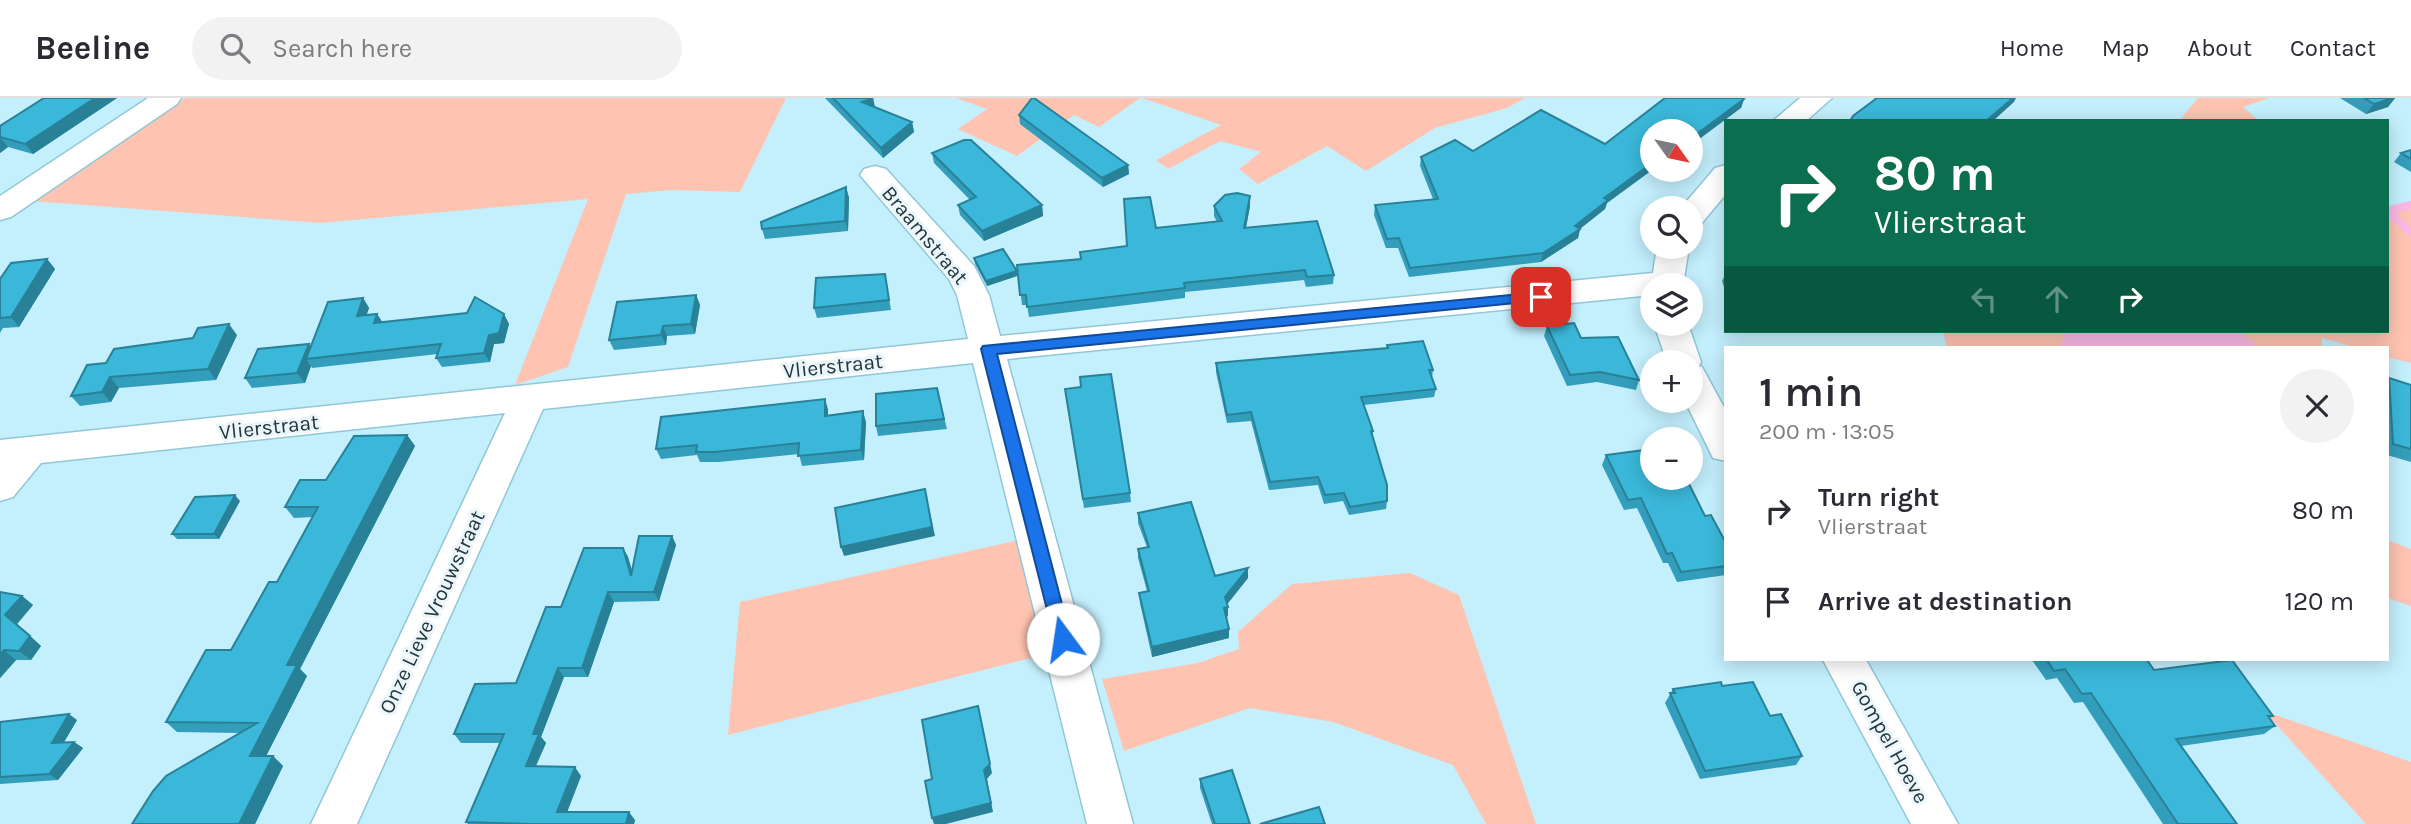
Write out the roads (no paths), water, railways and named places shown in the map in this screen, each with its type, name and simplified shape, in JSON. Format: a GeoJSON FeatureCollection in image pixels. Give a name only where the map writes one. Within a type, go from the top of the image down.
{"type":"FeatureCollection","features":[{"type":"Feature","properties":{"kind":"street"},"geometry":{"type":"LineString","coordinates":[[0,210],[167,98]]}},
{"type":"Feature","properties":{"kind":"street"},"geometry":{"type":"LineString","coordinates":[[1790,119],[1818,98]]}},
{"type":"Feature","properties":{"kind":"street","name":"Braamstraat"},"geometry":{"type":"LineString","coordinates":[[875,175],[963,274],[973,295],[1110,824]]}},
{"type":"Feature","properties":{"kind":"street"},"geometry":{"type":"LineString","coordinates":[[1703,201],[1724,176]]}},
{"type":"Feature","properties":{"kind":"street","name":"Vlierstraat"},"geometry":{"type":"LineString","coordinates":[[15,453],[988,349],[1640,285]]}},
{"type":"Feature","properties":{"kind":"street","name":"Onze Lieve Vrouwstraat"},"geometry":{"type":"LineString","coordinates":[[334,824],[529,400]]}},
{"type":"Feature","properties":{"kind":"street"},"geometry":{"type":"LineString","coordinates":[[1703,402],[1724,444]]}},
{"type":"Feature","properties":{"kind":"street"},"geometry":{"type":"LineString","coordinates":[[0,487],[15,453]]}},
{"type":"Feature","properties":{"kind":"street","name":"Gompel Hoeve"},"geometry":{"type":"LineString","coordinates":[[1845,661],[1935,824]]}},
{"type":"Feature","properties":{"kind":"waterway"},"geometry":{"type":"LineString","coordinates":[[2411,205],[2391,210],[2389,213],[2411,232]]}}]}
